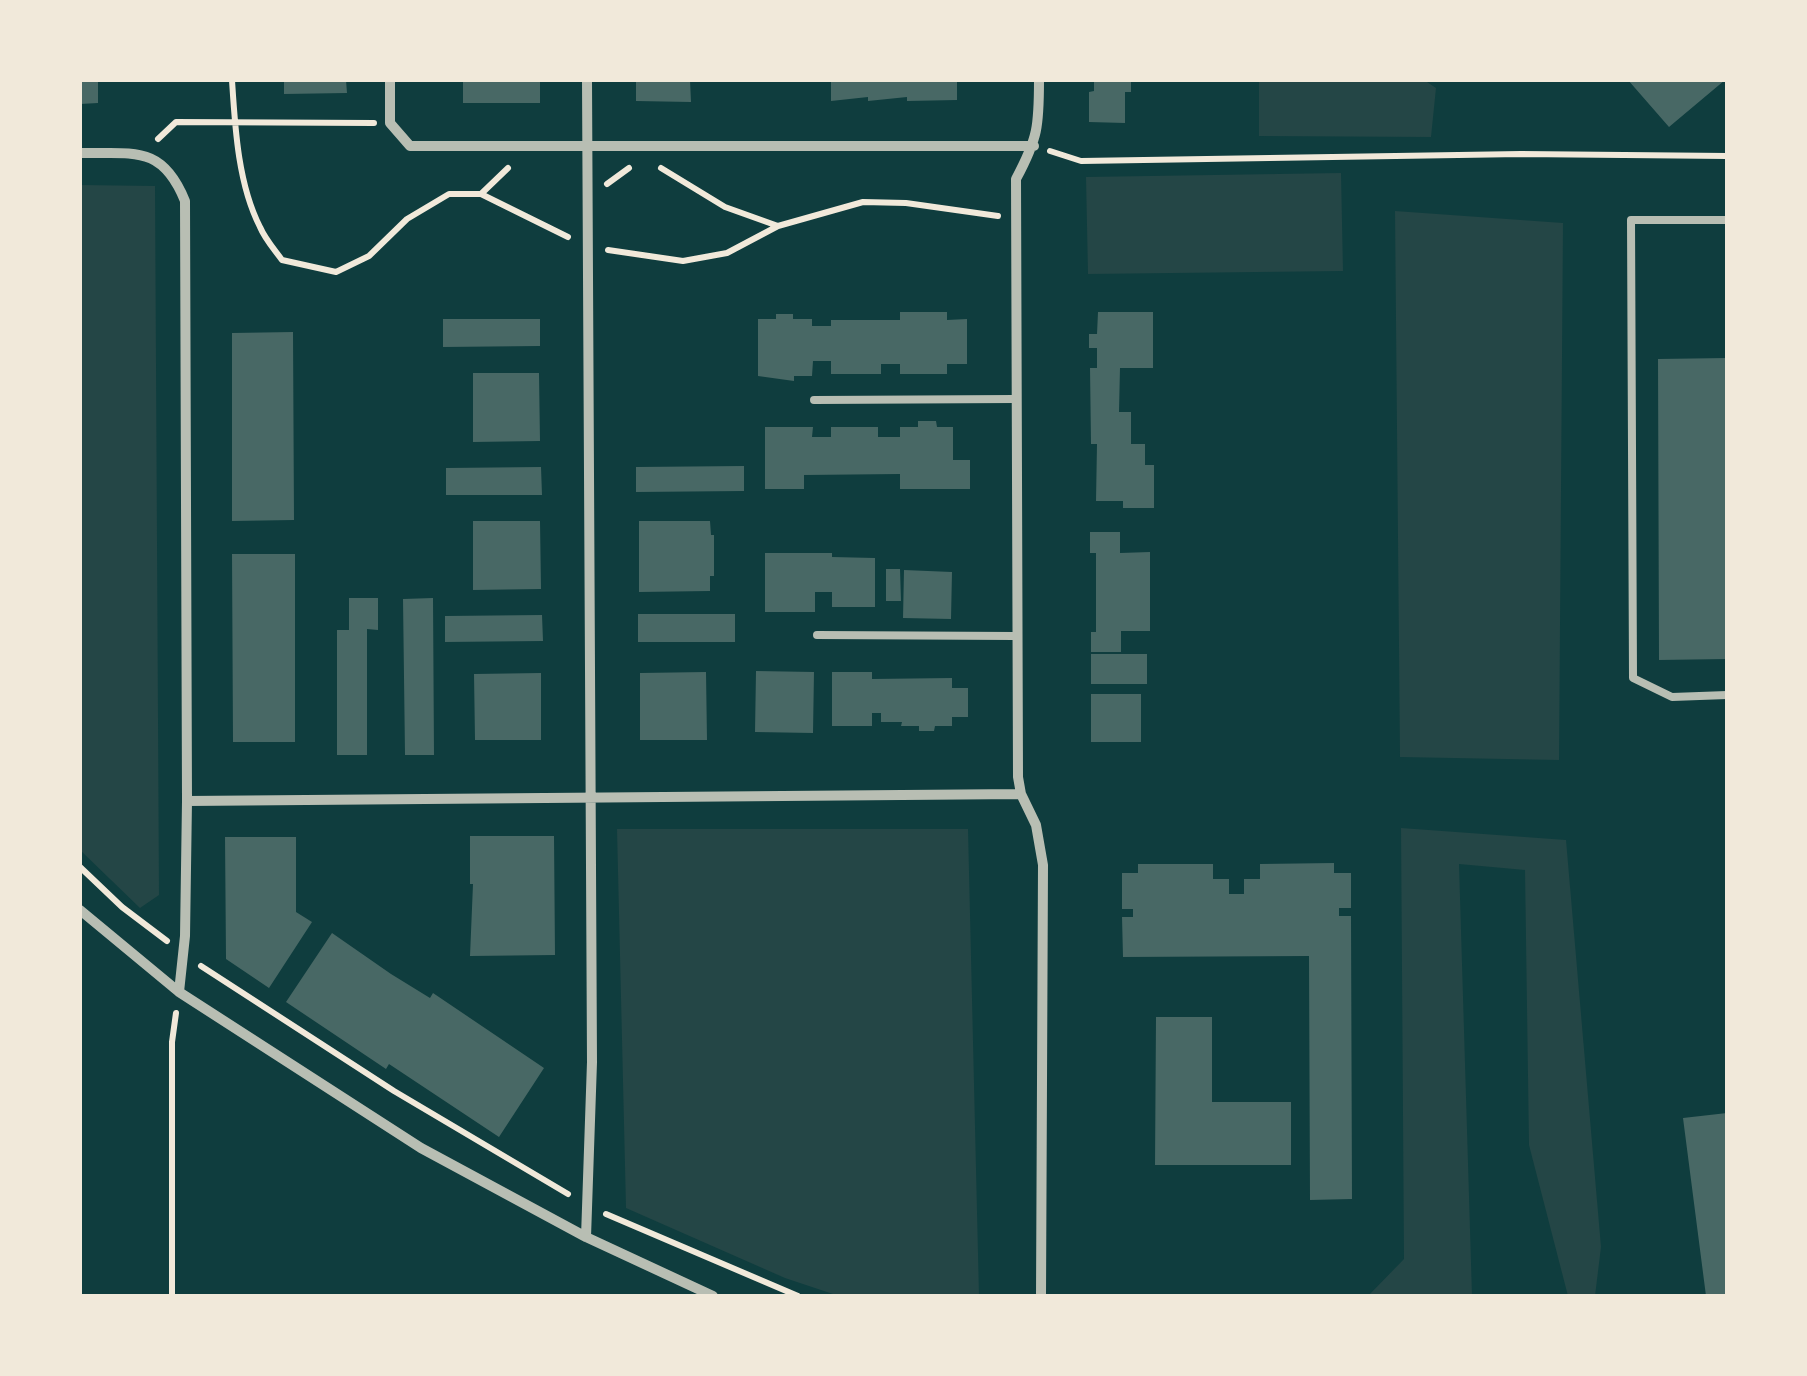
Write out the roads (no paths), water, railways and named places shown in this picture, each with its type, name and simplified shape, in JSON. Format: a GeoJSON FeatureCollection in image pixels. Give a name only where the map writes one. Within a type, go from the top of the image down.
{"type":"FeatureCollection","features":[{"type":"Feature","properties":{"kind":"street"},"geometry":{"type":"LineString","coordinates":[[390,80],[390,123],[410,146],[1034,146]]}},
{"type":"Feature","properties":{"kind":"street"},"geometry":{"type":"LineString","coordinates":[[586,1237],[592,1062],[587,80]]}},
{"type":"Feature","properties":{"kind":"street"},"geometry":{"type":"LineString","coordinates":[[1039,80],[1039,127],[1034,146],[1016,179],[1015,636],[1021,794],[1036,825],[1043,865],[1041,1296]]}},
{"type":"Feature","properties":{"kind":"street"},"geometry":{"type":"LineString","coordinates":[[80,153],[144,154],[174,173],[185,201],[187,802],[184,954],[179,992]]}},
{"type":"Feature","properties":{"kind":"street"},"geometry":{"type":"LineString","coordinates":[[187,802],[1021,794]]}},
{"type":"Feature","properties":{"kind":"street"},"geometry":{"type":"LineString","coordinates":[[80,910],[179,992],[421,1148],[586,1237],[713,1296]]}},
{"type":"Feature","properties":{"kind":"lane"},"geometry":{"type":"LineString","coordinates":[[1727,220],[1631,220],[1631,284],[1633,678],[1672,697],[1727,695]]}},
{"type":"Feature","properties":{"kind":"lane"},"geometry":{"type":"LineString","coordinates":[[814,400],[1016,399]]}},
{"type":"Feature","properties":{"kind":"lane"},"geometry":{"type":"LineString","coordinates":[[817,635],[1015,636]]}}]}
